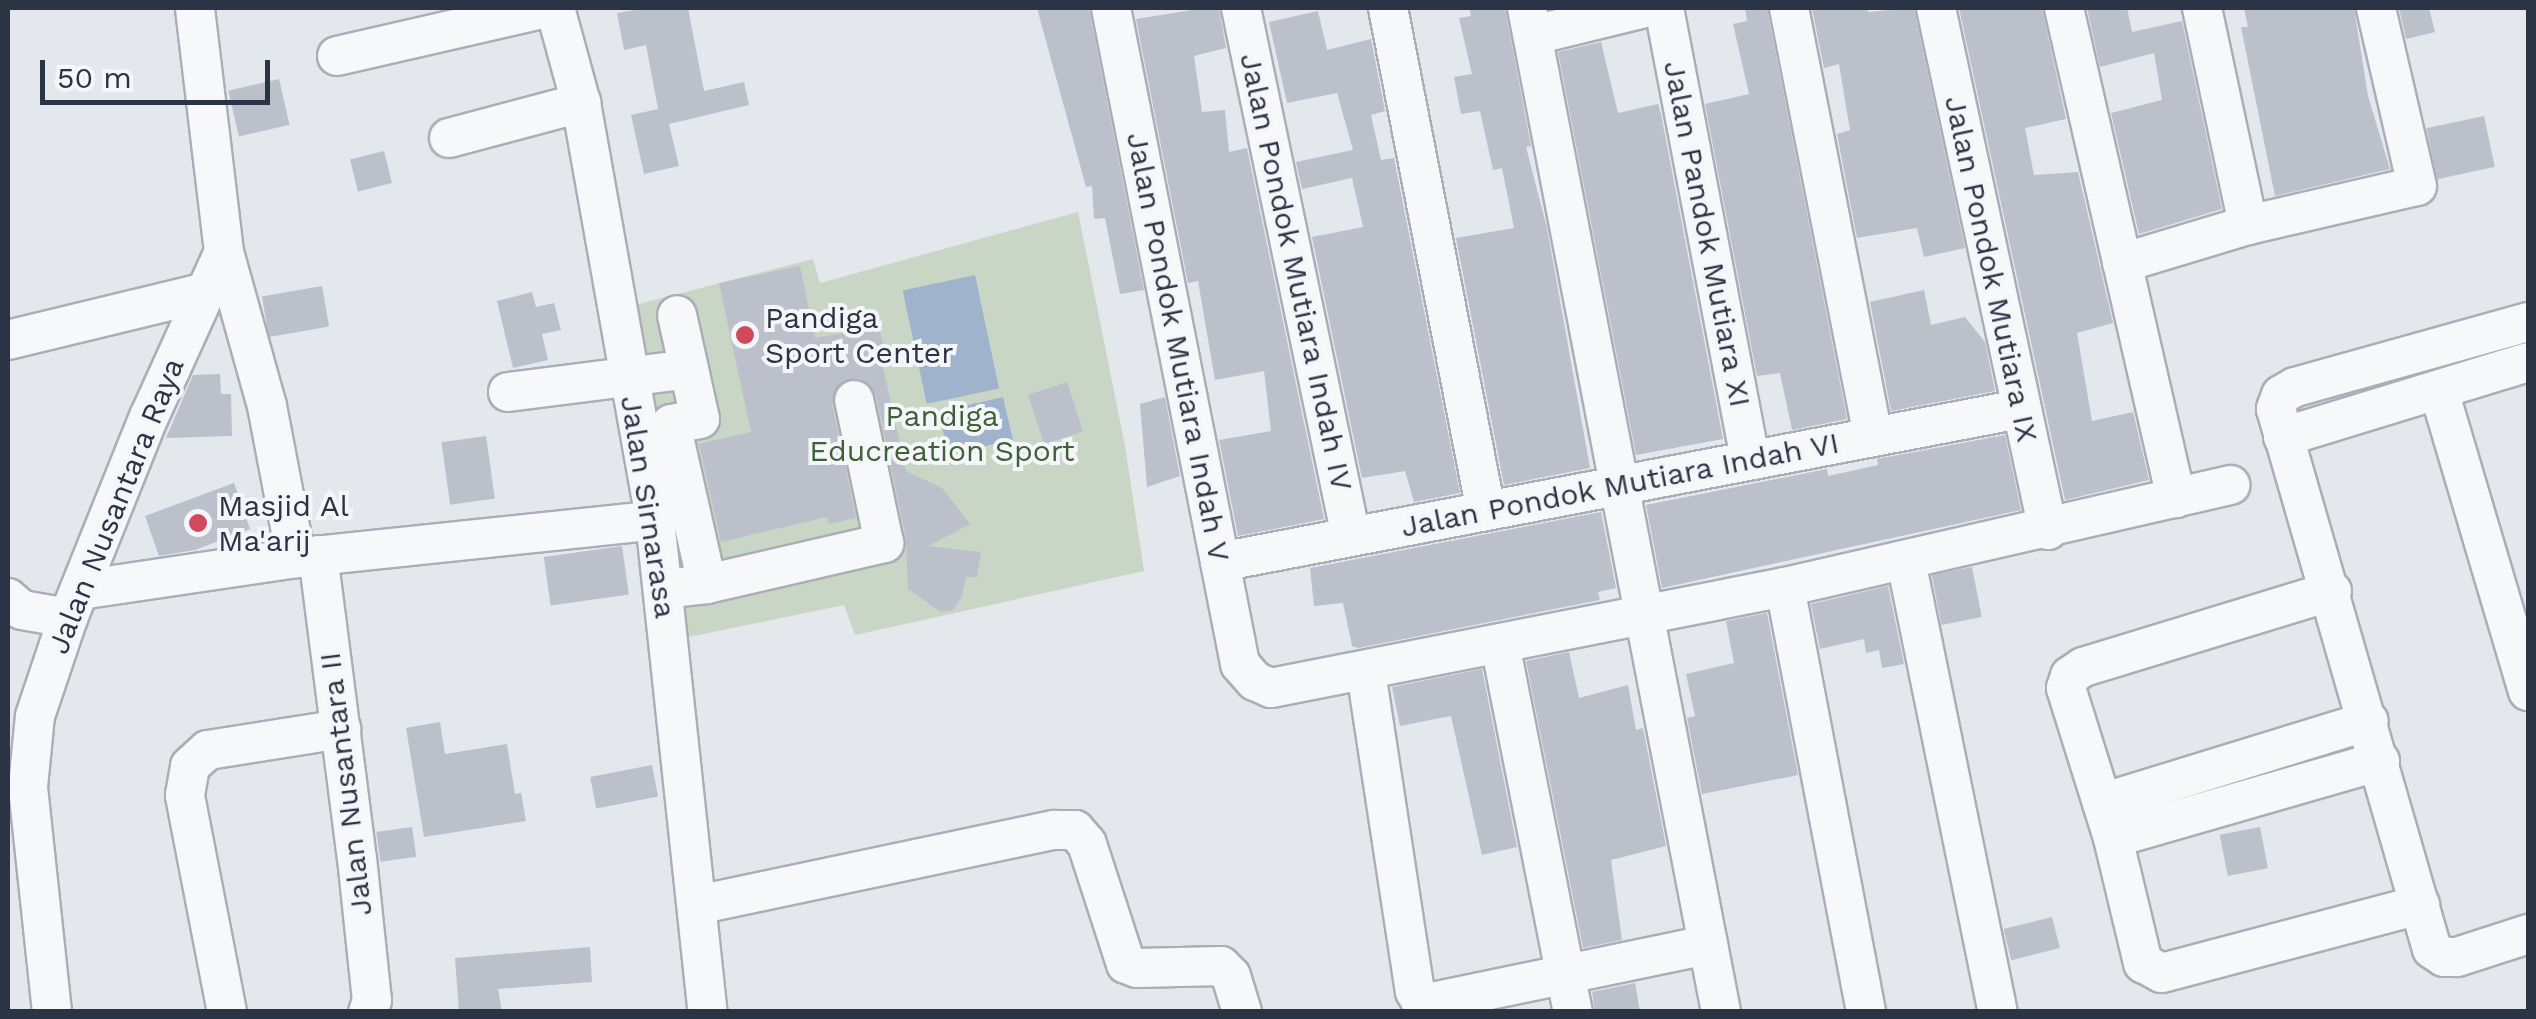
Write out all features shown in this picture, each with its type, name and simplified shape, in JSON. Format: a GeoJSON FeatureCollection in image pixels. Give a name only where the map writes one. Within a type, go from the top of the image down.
{"type":"FeatureCollection","features":[{"type":"Feature","properties":{"kind":"street"},"geometry":{"type":"LineString","coordinates":[[195,8],[224,252]]}},
{"type":"Feature","properties":{"kind":"street"},"geometry":{"type":"LineString","coordinates":[[336,56],[547,8]]}},
{"type":"Feature","properties":{"kind":"street","name":"Jalan Sirnarasa"},"geometry":{"type":"LineString","coordinates":[[554,8],[580,103],[627,378],[642,522],[664,589],[708,1012]]}},
{"type":"Feature","properties":{"kind":"street","name":"Jalan Pondok Mutiara Indah V"},"geometry":{"type":"LineString","coordinates":[[1111,8],[1240,664],[1255,681],[1271,688],[1366,672]]}},
{"type":"Feature","properties":{"kind":"street","name":"Jalan Pondok Mutiara Indah IV"},"geometry":{"type":"LineString","coordinates":[[1241,8],[1351,537]]}},
{"type":"Feature","properties":{"kind":"street"},"geometry":{"type":"LineString","coordinates":[[1388,8],[1486,511]]}},
{"type":"Feature","properties":{"kind":"street"},"geometry":{"type":"LineString","coordinates":[[1645,8],[1531,21],[1721,1012]]}},
{"type":"Feature","properties":{"kind":"street","name":"Jalan Pandok Mutiara XI"},"geometry":{"type":"LineString","coordinates":[[1664,8],[1750,460]]}},
{"type":"Feature","properties":{"kind":"street"},"geometry":{"type":"LineString","coordinates":[[1789,8],[1873,437]]}},
{"type":"Feature","properties":{"kind":"street","name":"Jalan Pondok Mutiara IX"},"geometry":{"type":"LineString","coordinates":[[1936,8],[2048,530]]}},
{"type":"Feature","properties":{"kind":"street"},"geometry":{"type":"LineString","coordinates":[[2064,8],[2176,498]]}},
{"type":"Feature","properties":{"kind":"street"},"geometry":{"type":"LineString","coordinates":[[2202,8],[2248,225]]}},
{"type":"Feature","properties":{"kind":"street"},"geometry":{"type":"LineString","coordinates":[[2122,263],[2248,225],[2417,186],[2376,8]]}},
{"type":"Feature","properties":{"kind":"street"},"geometry":{"type":"LineString","coordinates":[[449,138],[580,103]]}},
{"type":"Feature","properties":{"kind":"street","name":"Jalan Nusantara Raya"},"geometry":{"type":"LineString","coordinates":[[52,1012],[21,717],[74,604],[202,293],[224,252]]}},
{"type":"Feature","properties":{"kind":"street","name":"Jalan Nusantara II"},"geometry":{"type":"LineString","coordinates":[[224,252],[307,556],[341,729],[372,1000],[368,1012]]}},
{"type":"Feature","properties":{"kind":"street"},"geometry":{"type":"LineString","coordinates":[[8,340],[202,293]]}},
{"type":"Feature","properties":{"kind":"street"},"geometry":{"type":"LineString","coordinates":[[677,315],[700,419],[671,424],[707,584]]}},
{"type":"Feature","properties":{"kind":"street"},"geometry":{"type":"LineString","coordinates":[[2528,322],[2295,387],[2281,395],[2276,409],[2332,591],[2432,949],[2444,957],[2528,934]]}},
{"type":"Feature","properties":{"kind":"street"},"geometry":{"type":"LineString","coordinates":[[2283,437],[2528,362]]}},
{"type":"Feature","properties":{"kind":"street"},"geometry":{"type":"LineString","coordinates":[[508,392],[688,369]]}},
{"type":"Feature","properties":{"kind":"street"},"geometry":{"type":"LineString","coordinates":[[2439,391],[2528,691]]}},
{"type":"Feature","properties":{"kind":"street"},"geometry":{"type":"LineString","coordinates":[[664,589],[707,584],[884,543],[854,400]]}},
{"type":"Feature","properties":{"kind":"street","name":"Jalan Pondok Mutiara Indah VI"},"geometry":{"type":"LineString","coordinates":[[1220,562],[2020,409]]}},
{"type":"Feature","properties":{"kind":"street"},"geometry":{"type":"LineString","coordinates":[[1708,945],[1569,994],[1420,1000],[1415,991],[1366,672],[1906,561],[2230,485]]}},
{"type":"Feature","properties":{"kind":"street"},"geometry":{"type":"LineString","coordinates":[[8,598],[22,610],[74,604],[307,556],[642,522]]}},
{"type":"Feature","properties":{"kind":"street"},"geometry":{"type":"LineString","coordinates":[[1906,561],[1998,1012]]}},
{"type":"Feature","properties":{"kind":"street"},"geometry":{"type":"LineString","coordinates":[[1785,587],[1866,1012]]}},
{"type":"Feature","properties":{"kind":"street"},"geometry":{"type":"LineString","coordinates":[[2332,591],[2083,667],[2070,676],[2066,688],[2107,821],[2143,963],[2162,973],[2420,904]]}},
{"type":"Feature","properties":{"kind":"street"},"geometry":{"type":"LineString","coordinates":[[1500,644],[1569,994]]}},
{"type":"Feature","properties":{"kind":"street"},"geometry":{"type":"LineString","coordinates":[[2107,821],[2369,722]]}},
{"type":"Feature","properties":{"kind":"street"},"geometry":{"type":"LineString","coordinates":[[227,1012],[185,795],[190,766],[208,750],[341,729]]}},
{"type":"Feature","properties":{"kind":"street"},"geometry":{"type":"LineString","coordinates":[[2107,821],[2380,762]]}},
{"type":"Feature","properties":{"kind":"street"},"geometry":{"type":"LineString","coordinates":[[697,905],[1054,830],[1074,830],[1087,844],[1126,964],[1137,968],[1221,966],[1231,976],[1242,1012]]}},
{"type":"Feature","properties":{"kind":"green space","name":"Pandiga Educreation Sport"},"geometry":{"type":"Polygon","coordinates":[[[1078,212],[1125,446],[1144,571],[855,635],[844,605],[684,638],[684,587],[627,307],[813,259],[820,283],[1078,212]]]}},
{"type":"Feature","properties":{"kind":"water"},"geometry":{"type":"Polygon","coordinates":[[[975,275],[999,388],[927,404],[903,290],[975,275]]]}},
{"type":"Feature","properties":{"kind":"water"},"geometry":{"type":"Polygon","coordinates":[[[1003,397],[1013,440],[949,455],[939,412],[1003,397]]]}},
{"type":"Feature","properties":{"kind":"building"},"geometry":{"type":"Polygon","coordinates":[[[688,8],[704,91],[744,82],[749,105],[669,124],[679,166],[644,174],[631,115],[658,109],[646,45],[624,50],[617,13],[688,8]]]}},
{"type":"Feature","properties":{"kind":"building"},"geometry":{"type":"Polygon","coordinates":[[[1037,8],[1089,8],[1144,290],[1120,294],[1105,218],[1094,219],[1092,186],[1086,187],[1037,8]]]}},
{"type":"Feature","properties":{"kind":"building"},"geometry":{"type":"Polygon","coordinates":[[[1219,8],[1226,48],[1194,56],[1202,112],[1225,110],[1229,152],[1247,148],[1324,519],[1238,536],[1219,440],[1271,431],[1264,371],[1215,380],[1198,281],[1188,283],[1136,19],[1219,8]]]}},
{"type":"Feature","properties":{"kind":"building"},"geometry":{"type":"Polygon","coordinates":[[[1469,8],[1505,8],[1531,146],[1526,147],[1547,228],[1590,468],[1504,485],[1456,238],[1514,228],[1502,168],[1493,170],[1480,111],[1461,114],[1454,77],[1472,74],[1459,18],[1471,16],[1469,8]]]}},
{"type":"Feature","properties":{"kind":"building"},"geometry":{"type":"Polygon","coordinates":[[[1745,8],[1767,8],[1847,419],[1792,430],[1780,373],[1757,376],[1705,104],[1749,94],[1733,24],[1747,21],[1745,8]]]}},
{"type":"Feature","properties":{"kind":"building"},"geometry":{"type":"Polygon","coordinates":[[[1812,8],[1867,8],[1868,12],[1914,8],[1965,248],[1924,257],[1917,228],[1857,238],[1837,134],[1850,130],[1839,64],[1824,68],[1812,8]]]}},
{"type":"Feature","properties":{"kind":"building"},"geometry":{"type":"Polygon","coordinates":[[[1959,8],[2042,8],[2066,119],[2025,128],[2034,175],[2078,172],[2113,323],[2077,333],[2092,421],[2133,412],[2149,480],[2065,500],[1959,8]]]}},
{"type":"Feature","properties":{"kind":"building"},"geometry":{"type":"Polygon","coordinates":[[[2087,8],[2127,8],[2132,32],[2182,21],[2222,209],[2139,234],[2111,113],[2162,100],[2154,53],[2100,67],[2087,8]]]}},
{"type":"Feature","properties":{"kind":"building"},"geometry":{"type":"Polygon","coordinates":[[[2244,8],[2354,8],[2368,96],[2390,169],[2275,196],[2241,27],[2248,27],[2244,8]]]}},
{"type":"Feature","properties":{"kind":"building"},"geometry":{"type":"Polygon","coordinates":[[[2399,8],[2429,8],[2435,32],[2406,39],[2399,8]]]}},
{"type":"Feature","properties":{"kind":"building"},"geometry":{"type":"Polygon","coordinates":[[[1318,11],[1327,50],[1371,39],[1385,111],[1371,115],[1381,160],[1394,158],[1460,493],[1414,502],[1405,471],[1362,478],[1312,237],[1363,227],[1352,178],[1302,189],[1296,162],[1353,150],[1337,93],[1287,103],[1269,22],[1318,11]]]}},
{"type":"Feature","properties":{"kind":"building"},"geometry":{"type":"Polygon","coordinates":[[[1601,42],[1618,113],[1658,104],[1723,439],[1636,455],[1558,52],[1601,42]]]}},
{"type":"Feature","properties":{"kind":"building"},"geometry":{"type":"Polygon","coordinates":[[[279,79],[290,125],[239,136],[228,91],[279,79]]]}},
{"type":"Feature","properties":{"kind":"building"},"geometry":{"type":"Polygon","coordinates":[[[2484,116],[2495,167],[2437,179],[2426,128],[2484,116]]]}},
{"type":"Feature","properties":{"kind":"building"},"geometry":{"type":"Polygon","coordinates":[[[384,151],[392,183],[358,191],[350,159],[384,151]]]}},
{"type":"Feature","properties":{"kind":"building"},"geometry":{"type":"Polygon","coordinates":[[[800,266],[815,338],[879,327],[888,366],[883,367],[906,471],[942,488],[970,524],[928,546],[981,552],[977,577],[966,577],[962,596],[953,610],[941,612],[908,589],[906,538],[876,395],[860,378],[840,383],[832,404],[856,518],[828,524],[827,517],[721,542],[699,444],[751,432],[719,283],[800,266]]]}},
{"type":"Feature","properties":{"kind":"building"},"geometry":{"type":"Polygon","coordinates":[[[322,286],[329,326],[269,337],[262,297],[322,286]]]}},
{"type":"Feature","properties":{"kind":"building"},"geometry":{"type":"Polygon","coordinates":[[[1924,290],[1931,325],[1965,317],[1985,342],[1995,391],[1891,411],[1870,302],[1924,290]]]}},
{"type":"Feature","properties":{"kind":"building"},"geometry":{"type":"Polygon","coordinates":[[[532,292],[536,307],[554,303],[561,330],[542,334],[548,360],[513,368],[497,301],[532,292]]]}},
{"type":"Feature","properties":{"kind":"building"},"geometry":{"type":"Polygon","coordinates":[[[220,374],[221,394],[231,394],[232,436],[166,438],[193,375],[220,374]]]}},
{"type":"Feature","properties":{"kind":"building"},"geometry":{"type":"Polygon","coordinates":[[[1067,382],[1083,431],[1044,444],[1028,395],[1067,382]]]}},
{"type":"Feature","properties":{"kind":"building"},"geometry":{"type":"Polygon","coordinates":[[[1165,397],[1180,476],[1147,487],[1140,404],[1165,397]]]}},
{"type":"Feature","properties":{"kind":"building"},"geometry":{"type":"Polygon","coordinates":[[[2005,435],[2021,510],[1662,588],[1646,505],[1827,469],[1828,476],[1878,465],[1877,459],[2005,435]]]}},
{"type":"Feature","properties":{"kind":"building"},"geometry":{"type":"Polygon","coordinates":[[[486,436],[495,498],[450,505],[441,442],[486,436]]]}},
{"type":"Feature","properties":{"kind":"building","name":"Masjid Al Ma'arij"},"geometry":{"type":"Polygon","coordinates":[[[234,483],[250,529],[195,550],[159,556],[145,516],[234,483]]]}},
{"type":"Feature","properties":{"kind":"building"},"geometry":{"type":"Polygon","coordinates":[[[1601,512],[1616,588],[1598,592],[1600,600],[1358,648],[1352,646],[1343,603],[1314,606],[1310,568],[1601,512]]]}},
{"type":"Feature","properties":{"kind":"building"},"geometry":{"type":"Polygon","coordinates":[[[622,546],[629,595],[551,606],[544,557],[622,546]]]}},
{"type":"Feature","properties":{"kind":"building"},"geometry":{"type":"Polygon","coordinates":[[[1972,567],[1982,617],[1941,625],[1932,575],[1972,567]]]}},
{"type":"Feature","properties":{"kind":"building"},"geometry":{"type":"Polygon","coordinates":[[[1888,586],[1904,664],[1882,668],[1879,650],[1866,653],[1864,639],[1820,649],[1811,604],[1888,586]]]}},
{"type":"Feature","properties":{"kind":"building"},"geometry":{"type":"Polygon","coordinates":[[[1767,613],[1798,775],[1702,794],[1687,718],[1695,716],[1686,674],[1734,663],[1726,621],[1767,613]]]}},
{"type":"Feature","properties":{"kind":"building"},"geometry":{"type":"Polygon","coordinates":[[[1569,652],[1579,698],[1628,685],[1636,730],[1643,728],[1666,846],[1611,860],[1622,940],[1583,948],[1526,661],[1569,652]]]}},
{"type":"Feature","properties":{"kind":"building"},"geometry":{"type":"Polygon","coordinates":[[[1482,669],[1517,847],[1482,855],[1451,716],[1400,726],[1392,687],[1482,669]]]}},
{"type":"Feature","properties":{"kind":"building"},"geometry":{"type":"Polygon","coordinates":[[[440,722],[445,754],[507,744],[515,794],[521,793],[526,821],[424,837],[406,728],[440,722]]]}},
{"type":"Feature","properties":{"kind":"building"},"geometry":{"type":"Polygon","coordinates":[[[652,765],[658,796],[596,808],[590,777],[652,765]]]}},
{"type":"Feature","properties":{"kind":"building"},"geometry":{"type":"Polygon","coordinates":[[[412,827],[416,857],[381,862],[376,832],[412,827]]]}},
{"type":"Feature","properties":{"kind":"building"},"geometry":{"type":"Polygon","coordinates":[[[2260,827],[2268,868],[2228,876],[2220,835],[2260,827]]]}},
{"type":"Feature","properties":{"kind":"building"},"geometry":{"type":"Polygon","coordinates":[[[2052,917],[2060,948],[2011,960],[2003,929],[2052,917]]]}},
{"type":"Feature","properties":{"kind":"building"},"geometry":{"type":"Polygon","coordinates":[[[590,947],[592,982],[498,989],[502,1012],[459,1012],[455,958],[590,947]]]}},
{"type":"Feature","properties":{"kind":"building"},"geometry":{"type":"Polygon","coordinates":[[[1635,983],[1640,1012],[1595,1012],[1592,992],[1635,983]]]}},
{"type":"Feature","properties":{"kind":"place","name":"Pandiga Sport Center"},"geometry":{"type":"Point","coordinates":[745,335]}},
{"type":"Feature","properties":{"kind":"place","name":"Masjid Al Ma'arij"},"geometry":{"type":"Point","coordinates":[198,523]}}]}
